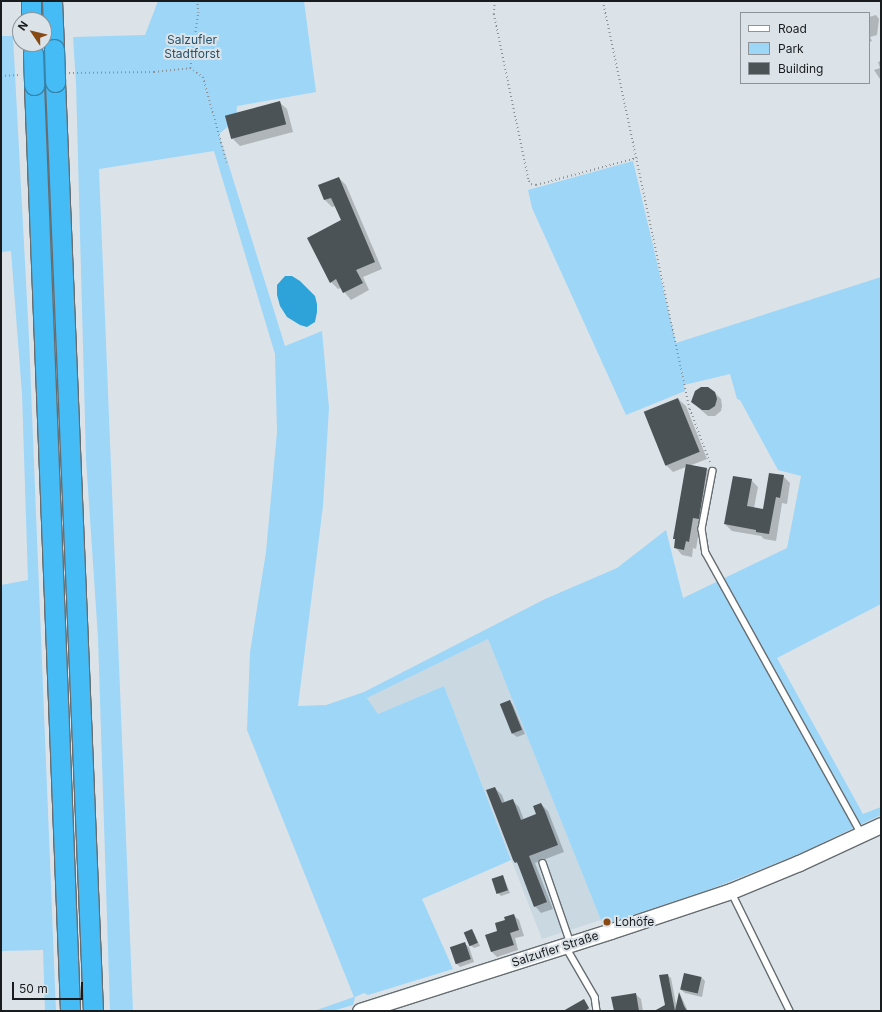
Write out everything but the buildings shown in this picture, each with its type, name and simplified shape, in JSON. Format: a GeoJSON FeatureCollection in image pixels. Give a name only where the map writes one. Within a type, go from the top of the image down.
{"type":"FeatureCollection","features":[{"type":"Feature","properties":{"kind":"highway"},"geometry":{"type":"LineString","coordinates":[[53,3],[54,49],[59,78],[93,1011]]}},
{"type":"Feature","properties":{"kind":"highway"},"geometry":{"type":"LineString","coordinates":[[32,52],[29,80],[70,1011]]}},
{"type":"Feature","properties":{"kind":"main road","name":"Salzufler Straße"},"geometry":{"type":"LineString","coordinates":[[360,1011],[568,945],[731,890],[799,863],[881,825]]}},
{"type":"Feature","properties":{"kind":"lane"},"geometry":{"type":"LineString","coordinates":[[713,470],[702,529],[706,553],[862,834]]}},
{"type":"Feature","properties":{"kind":"lane"},"geometry":{"type":"LineString","coordinates":[[543,863],[568,945],[595,997],[597,1011]]}},
{"type":"Feature","properties":{"kind":"lane"},"geometry":{"type":"LineString","coordinates":[[731,890],[790,1011]]}},
{"type":"Feature","properties":{"kind":"path"},"geometry":{"type":"LineString","coordinates":[[190,68],[198,13],[197,1]]}},
{"type":"Feature","properties":{"kind":"path"},"geometry":{"type":"LineString","coordinates":[[495,1],[494,14],[529,181],[531,184],[536,185],[637,158]]}},
{"type":"Feature","properties":{"kind":"path"},"geometry":{"type":"LineString","coordinates":[[603,1],[690,409],[713,470]]}},
{"type":"Feature","properties":{"kind":"path"},"geometry":{"type":"LineString","coordinates":[[59,78],[154,72],[190,68],[203,77],[227,163]]}},
{"type":"Feature","properties":{"kind":"path"},"geometry":{"type":"LineString","coordinates":[[1,76],[29,80]]}},
{"type":"Feature","properties":{"kind":"shaded area"},"geometry":{"type":"Polygon","coordinates":[[[285,276],[292,276],[300,281],[315,296],[317,312],[315,322],[307,327],[300,325],[287,317],[280,306],[277,295],[277,285],[285,276]]]}},
{"type":"Feature","properties":{"kind":"shaded area"},"geometry":{"type":"Polygon","coordinates":[[[488,639],[601,920],[542,939],[444,686],[378,714],[367,698],[488,639]]]}},
{"type":"Feature","properties":{"kind":"green space","name":"Salzufler Stadtforst"},"geometry":{"type":"Polygon","coordinates":[[[158,1],[304,1],[316,92],[237,106],[236,120],[219,134],[285,346],[322,331],[329,408],[323,506],[298,706],[326,705],[364,692],[545,599],[617,568],[666,530],[683,598],[787,548],[801,476],[778,470],[740,400],[737,399],[730,374],[684,385],[685,391],[626,415],[532,208],[528,190],[633,161],[676,343],[881,277],[881,604],[777,658],[863,814],[881,807],[881,815],[799,854],[711,889],[603,925],[488,639],[367,698],[378,714],[444,686],[511,860],[422,899],[453,969],[368,995],[364,993],[355,997],[353,1005],[332,1011],[314,1011],[354,997],[247,730],[250,652],[266,552],[277,432],[275,354],[214,151],[99,169],[133,1011],[110,1011],[98,638],[86,459],[76,83],[73,37],[145,35],[158,1]]]}},
{"type":"Feature","properties":{"kind":"green space"},"geometry":{"type":"Polygon","coordinates":[[[1,36],[12,36],[29,338],[56,1011],[45,1011],[43,950],[2,951],[1,946],[1,585],[28,580],[22,394],[11,251],[1,252],[1,36]]]}},
{"type":"Feature","properties":{"kind":"place","name":"Lohöfe"},"geometry":{"type":"Point","coordinates":[607,922]}}]}
